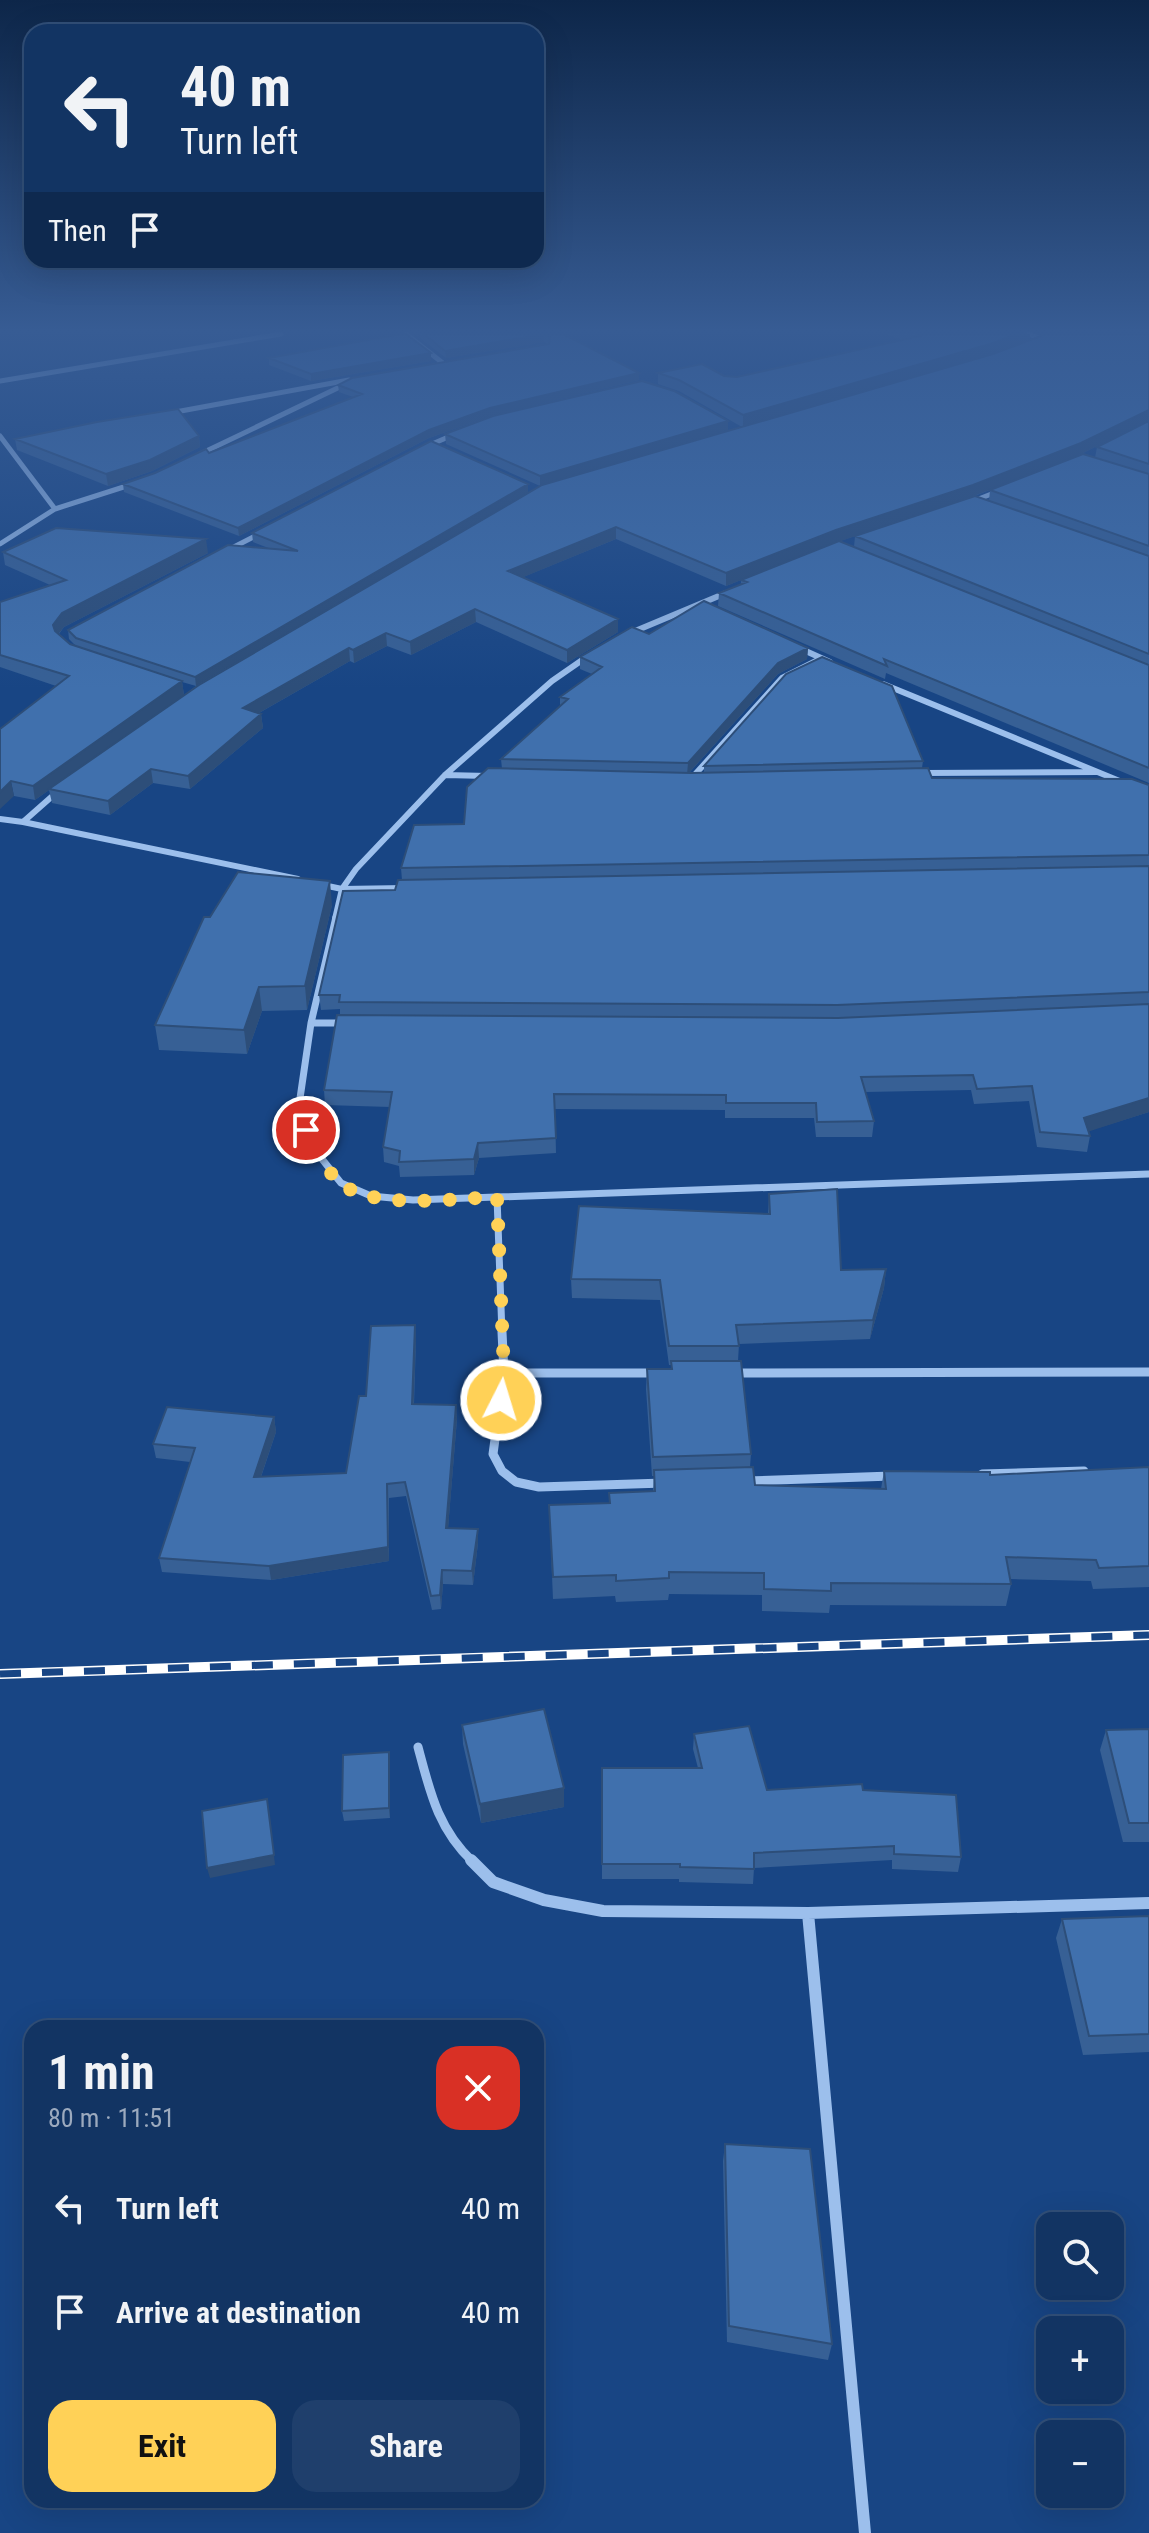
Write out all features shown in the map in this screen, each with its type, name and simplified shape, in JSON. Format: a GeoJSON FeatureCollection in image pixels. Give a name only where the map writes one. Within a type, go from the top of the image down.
{"type":"FeatureCollection","features":[{"type":"Feature","properties":{"kind":"street"},"geometry":{"type":"LineString","coordinates":[[10,452],[55,509]]}},
{"type":"Feature","properties":{"kind":"street"},"geometry":{"type":"LineString","coordinates":[[197,456],[205,452]]}},
{"type":"Feature","properties":{"kind":"street"},"geometry":{"type":"LineString","coordinates":[[0,544],[55,509],[144,480]]}},
{"type":"Feature","properties":{"kind":"street"},"geometry":{"type":"LineString","coordinates":[[958,507],[1013,486]]}},
{"type":"Feature","properties":{"kind":"street"},"geometry":{"type":"LineString","coordinates":[[973,502],[987,507]]}},
{"type":"Feature","properties":{"kind":"street"},"geometry":{"type":"LineString","coordinates":[[218,555],[274,527]]}},
{"type":"Feature","properties":{"kind":"street"},"geometry":{"type":"LineString","coordinates":[[624,636],[741,587]]}},
{"type":"Feature","properties":{"kind":"street"},"geometry":{"type":"LineString","coordinates":[[699,604],[713,610]]}},
{"type":"Feature","properties":{"kind":"street"},"geometry":{"type":"LineString","coordinates":[[794,646],[836,665]]}},
{"type":"Feature","properties":{"kind":"street"},"geometry":{"type":"LineString","coordinates":[[601,649],[552,681],[445,775],[356,869],[342,889],[311,1023],[298,1112],[314,1149],[341,1183],[371,1196],[413,1200],[1149,1174]]}},
{"type":"Feature","properties":{"kind":"street"},"geometry":{"type":"LineString","coordinates":[[690,781],[782,678],[821,659]]}},
{"type":"Feature","properties":{"kind":"street"},"geometry":{"type":"LineString","coordinates":[[879,682],[1132,786]]}},
{"type":"Feature","properties":{"kind":"street"},"geometry":{"type":"LineString","coordinates":[[913,774],[1097,772]]}},
{"type":"Feature","properties":{"kind":"street"},"geometry":{"type":"LineString","coordinates":[[445,775],[490,776]]}},
{"type":"Feature","properties":{"kind":"street"},"geometry":{"type":"LineString","coordinates":[[674,781],[704,780]]}},
{"type":"Feature","properties":{"kind":"street"},"geometry":{"type":"LineString","coordinates":[[23,822],[63,788]]}},
{"type":"Feature","properties":{"kind":"street"},"geometry":{"type":"LineString","coordinates":[[0,819],[342,889],[421,888]]}},
{"type":"Feature","properties":{"kind":"street"},"geometry":{"type":"LineString","coordinates":[[311,1023],[359,1023]]}},
{"type":"Feature","properties":{"kind":"street"},"geometry":{"type":"LineString","coordinates":[[497,1197],[504,1373],[493,1454],[502,1471],[516,1482],[539,1487],[680,1483]]}},
{"type":"Feature","properties":{"kind":"street"},"geometry":{"type":"LineString","coordinates":[[728,1373],[1149,1372]]}},
{"type":"Feature","properties":{"kind":"street"},"geometry":{"type":"LineString","coordinates":[[504,1373],[668,1373]]}},
{"type":"Feature","properties":{"kind":"street"},"geometry":{"type":"LineString","coordinates":[[977,1474],[1102,1470]]}},
{"type":"Feature","properties":{"kind":"street"},"geometry":{"type":"LineString","coordinates":[[742,1481],[899,1476]]}},
{"type":"Feature","properties":{"kind":"street"},"geometry":{"type":"LineString","coordinates":[[418,1747],[433,1802],[453,1843],[493,1882],[544,1900],[603,1911],[808,1913],[1149,1903]]}},
{"type":"Feature","properties":{"kind":"street"},"geometry":{"type":"LineString","coordinates":[[808,1913],[865,2533]]}},
{"type":"Feature","properties":{"kind":"building"},"geometry":{"type":"Polygon","coordinates":[[[49,452],[166,452],[150,460],[106,474],[49,452]]]}},
{"type":"Feature","properties":{"kind":"building"},"geometry":{"type":"Polygon","coordinates":[[[199,452],[386,452],[238,528],[123,484],[199,452]]]}},
{"type":"Feature","properties":{"kind":"building"},"geometry":{"type":"Polygon","coordinates":[[[409,452],[456,452],[528,484],[195,677],[76,638],[68,630],[228,545],[298,551],[252,533],[409,452]]]}},
{"type":"Feature","properties":{"kind":"building"},"geometry":{"type":"Polygon","coordinates":[[[486,452],[621,452],[540,476],[486,452]]]}},
{"type":"Feature","properties":{"kind":"building"},"geometry":{"type":"Polygon","coordinates":[[[655,452],[1057,452],[973,485],[836,530],[726,573],[616,527],[508,571],[618,619],[567,650],[475,609],[410,642],[386,633],[353,650],[349,648],[243,708],[261,714],[188,776],[151,769],[108,801],[49,789],[199,685],[542,485],[655,452]]]}},
{"type":"Feature","properties":{"kind":"building"},"geometry":{"type":"Polygon","coordinates":[[[1113,452],[1149,452],[1149,464],[1113,452]]]}},
{"type":"Feature","properties":{"kind":"building"},"geometry":{"type":"Polygon","coordinates":[[[1083,454],[1149,474],[1149,546],[990,490],[1083,454]]]}},
{"type":"Feature","properties":{"kind":"building"},"geometry":{"type":"Polygon","coordinates":[[[975,496],[1149,556],[1149,654],[855,536],[975,496]]]}},
{"type":"Feature","properties":{"kind":"building"},"geometry":{"type":"Polygon","coordinates":[[[56,528],[206,539],[62,613],[53,625],[55,631],[70,644],[182,681],[33,786],[11,781],[0,792],[0,729],[69,676],[0,655],[0,602],[66,580],[3,552],[56,528]]]}},
{"type":"Feature","properties":{"kind":"building"},"geometry":{"type":"Polygon","coordinates":[[[839,541],[1149,665],[1149,768],[884,659],[887,666],[719,593],[747,582],[741,580],[839,541]]]}},
{"type":"Feature","properties":{"kind":"building"},"geometry":{"type":"Polygon","coordinates":[[[704,601],[808,648],[778,663],[688,763],[501,759],[568,699],[560,697],[602,667],[580,657],[632,627],[649,634],[704,601]]]}},
{"type":"Feature","properties":{"kind":"building"},"geometry":{"type":"Polygon","coordinates":[[[822,657],[892,686],[923,761],[704,766],[786,674],[822,657]]]}},
{"type":"Feature","properties":{"kind":"building"},"geometry":{"type":"Polygon","coordinates":[[[488,768],[691,773],[928,768],[932,778],[1132,779],[1149,785],[1149,855],[401,868],[414,825],[464,824],[467,787],[488,768]]]}},
{"type":"Feature","properties":{"kind":"building"},"geometry":{"type":"Polygon","coordinates":[[[1149,866],[1149,992],[837,1005],[339,1002],[340,995],[319,995],[343,891],[395,890],[398,880],[1149,866]]]}},
{"type":"Feature","properties":{"kind":"building"},"geometry":{"type":"Polygon","coordinates":[[[238,872],[330,881],[305,986],[259,987],[244,1030],[155,1025],[204,917],[210,917],[238,872]]]}},
{"type":"Feature","properties":{"kind":"building"},"geometry":{"type":"Polygon","coordinates":[[[1149,1004],[1149,1098],[1084,1118],[1090,1136],[1040,1132],[1032,1086],[977,1089],[973,1075],[861,1077],[874,1121],[817,1122],[816,1103],[726,1103],[726,1095],[554,1094],[556,1138],[478,1143],[474,1159],[399,1162],[400,1151],[383,1147],[392,1092],[324,1090],[337,1015],[838,1018],[1149,1004]]]}},
{"type":"Feature","properties":{"kind":"building"},"geometry":{"type":"Polygon","coordinates":[[[837,1189],[841,1270],[886,1269],[873,1320],[736,1325],[739,1346],[669,1346],[660,1280],[571,1279],[579,1206],[770,1214],[769,1194],[837,1189]]]}},
{"type":"Feature","properties":{"kind":"building"},"geometry":{"type":"Polygon","coordinates":[[[415,1325],[412,1404],[456,1405],[446,1528],[478,1529],[472,1571],[442,1570],[440,1595],[431,1596],[405,1482],[387,1484],[388,1547],[269,1566],[159,1558],[195,1448],[153,1444],[167,1407],[274,1417],[254,1477],[346,1473],[359,1396],[366,1396],[371,1326],[415,1325]]]}},
{"type":"Feature","properties":{"kind":"building"},"geometry":{"type":"Polygon","coordinates":[[[671,1361],[741,1361],[751,1454],[653,1457],[647,1369],[672,1369],[671,1361]]]}},
{"type":"Feature","properties":{"kind":"building"},"geometry":{"type":"Polygon","coordinates":[[[753,1467],[755,1485],[886,1489],[884,1471],[990,1472],[990,1475],[1149,1467],[1149,1566],[1099,1568],[1096,1560],[1006,1557],[1011,1584],[831,1583],[831,1591],[764,1589],[764,1573],[669,1572],[669,1578],[616,1581],[616,1575],[553,1577],[549,1505],[610,1503],[609,1493],[655,1491],[654,1470],[753,1467]]]}},
{"type":"Feature","properties":{"kind":"building"},"geometry":{"type":"Polygon","coordinates":[[[544,1709],[564,1788],[480,1804],[462,1725],[544,1709]]]}},
{"type":"Feature","properties":{"kind":"building"},"geometry":{"type":"Polygon","coordinates":[[[749,1726],[767,1790],[862,1784],[863,1790],[956,1795],[961,1857],[894,1854],[894,1846],[754,1853],[754,1869],[680,1867],[680,1864],[602,1864],[602,1768],[702,1768],[694,1734],[749,1726]]]}},
{"type":"Feature","properties":{"kind":"building"},"geometry":{"type":"Polygon","coordinates":[[[1149,1729],[1149,1823],[1129,1823],[1106,1730],[1149,1729]]]}},
{"type":"Feature","properties":{"kind":"building"},"geometry":{"type":"Polygon","coordinates":[[[389,1752],[389,1808],[342,1811],[343,1755],[389,1752]]]}},
{"type":"Feature","properties":{"kind":"building"},"geometry":{"type":"Polygon","coordinates":[[[267,1799],[274,1855],[207,1868],[202,1811],[267,1799]]]}},
{"type":"Feature","properties":{"kind":"building"},"geometry":{"type":"Polygon","coordinates":[[[1149,1916],[1149,2034],[1089,2036],[1062,1919],[1149,1916]]]}},
{"type":"Feature","properties":{"kind":"building"},"geometry":{"type":"Polygon","coordinates":[[[725,2144],[810,2149],[832,2344],[729,2326],[725,2144]]]}},
{"type":"Feature","properties":{"kind":"railway"},"geometry":{"type":"LineString","coordinates":[[0,1674],[1149,1635]]}},
{"type":"Feature","properties":{"kind":"route"},"geometry":{"type":"LineString","coordinates":[[306,1130],[314,1149],[341,1183],[371,1196],[413,1200],[497,1197],[504,1373],[501,1400]]}}]}
